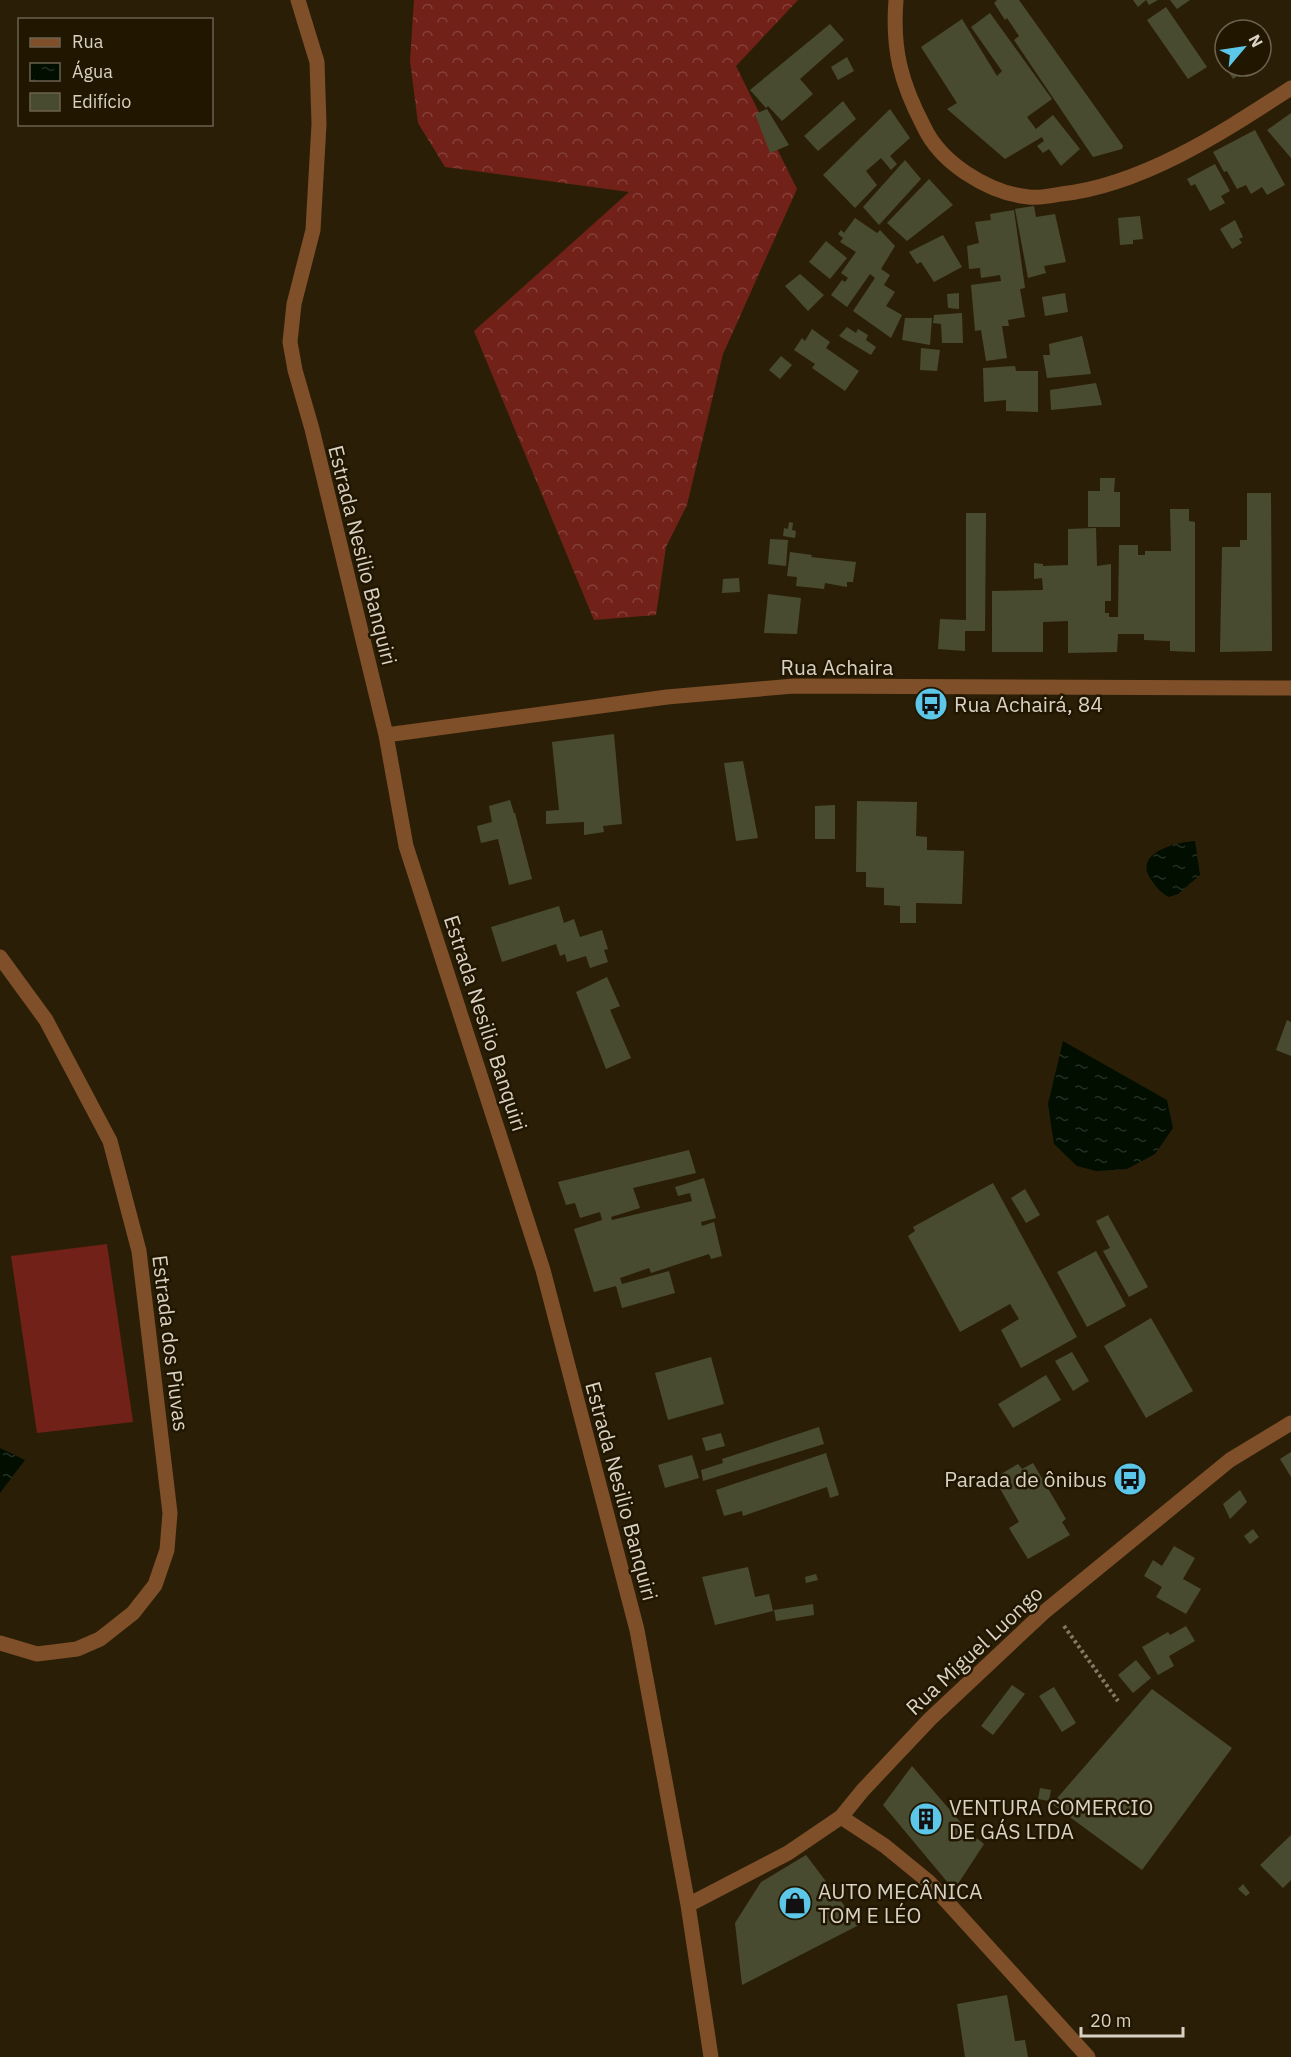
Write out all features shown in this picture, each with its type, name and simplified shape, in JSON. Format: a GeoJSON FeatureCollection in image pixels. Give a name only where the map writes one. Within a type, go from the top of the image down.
{"type":"FeatureCollection","features":[{"type":"Feature","properties":{"kind":"street","name":"Estrada Nesilio Banquiri"},"geometry":{"type":"LineString","coordinates":[[298,0],[317,62],[319,124],[313,230],[294,304],[290,342],[295,370],[312,429],[386,735],[406,846],[543,1270],[637,1630],[688,1905],[711,2057]]}},
{"type":"Feature","properties":{"kind":"street"},"geometry":{"type":"LineString","coordinates":[[896,0],[894,30],[898,63],[912,104],[931,142],[957,167],[981,183],[1013,194],[1030,197],[1049,196],[1074,193],[1120,182],[1225,131],[1291,88]]}},
{"type":"Feature","properties":{"kind":"street","name":"Rua Achaira"},"geometry":{"type":"LineString","coordinates":[[386,735],[667,697],[794,686],[1291,688]]}},
{"type":"Feature","properties":{"kind":"street","name":"Estrada dos Piuvas"},"geometry":{"type":"LineString","coordinates":[[0,957],[46,1020],[110,1141],[138,1251],[170,1513],[167,1550],[155,1585],[133,1612],[100,1639],[77,1649],[37,1654],[0,1643]]}},
{"type":"Feature","properties":{"kind":"street","name":"Rua Miguel Luongo"},"geometry":{"type":"LineString","coordinates":[[688,1905],[788,1852],[841,1817],[863,1790],[930,1719],[1042,1613],[1230,1460],[1291,1423]]}},
{"type":"Feature","properties":{"kind":"street"},"geometry":{"type":"LineString","coordinates":[[841,1817],[885,1846],[929,1882],[1088,2057]]}},
{"type":"Feature","properties":{"kind":"path"},"geometry":{"type":"LineString","coordinates":[[1062,1623],[1118,1701]]}},
{"type":"Feature","properties":{"kind":"green space"},"geometry":{"type":"Polygon","coordinates":[[[414,0],[798,0],[736,66],[797,189],[723,354],[687,505],[666,547],[656,615],[594,620],[474,331],[629,192],[445,167],[418,123],[410,61],[414,0]]]}},
{"type":"Feature","properties":{"kind":"green space"},"geometry":{"type":"Polygon","coordinates":[[[107,1244],[133,1422],[37,1433],[11,1256],[107,1244]]]}},
{"type":"Feature","properties":{"kind":"water"},"geometry":{"type":"Polygon","coordinates":[[[1195,841],[1200,875],[1178,894],[1169,897],[1152,881],[1147,872],[1147,864],[1158,851],[1177,844],[1195,841]]]}},
{"type":"Feature","properties":{"kind":"water"},"geometry":{"type":"Polygon","coordinates":[[[1063,1041],[1167,1100],[1173,1128],[1155,1154],[1127,1169],[1096,1171],[1077,1166],[1054,1144],[1048,1104],[1063,1041]]]}},
{"type":"Feature","properties":{"kind":"water"},"geometry":{"type":"Polygon","coordinates":[[[0,1448],[25,1460],[0,1493],[0,1448]]]}},
{"type":"Feature","properties":{"kind":"building"},"geometry":{"type":"Polygon","coordinates":[[[997,0],[1019,0],[1123,146],[1122,149],[1093,157],[1014,40],[1019,36],[994,3],[997,0]]]}},
{"type":"Feature","properties":{"kind":"building"},"geometry":{"type":"Polygon","coordinates":[[[1133,0],[1146,0],[1138,7],[1133,0]]]}},
{"type":"Feature","properties":{"kind":"building"},"geometry":{"type":"Polygon","coordinates":[[[1146,0],[1158,0],[1149,5],[1146,0]]]}},
{"type":"Feature","properties":{"kind":"building"},"geometry":{"type":"Polygon","coordinates":[[[1170,0],[1190,0],[1177,9],[1170,0]]]}},
{"type":"Feature","properties":{"kind":"building"},"geometry":{"type":"Polygon","coordinates":[[[1166,7],[1207,67],[1188,79],[1147,20],[1166,7]]]}},
{"type":"Feature","properties":{"kind":"building"},"geometry":{"type":"Polygon","coordinates":[[[990,13],[1052,99],[1027,117],[1036,129],[1053,115],[1080,149],[1061,166],[1049,149],[1043,153],[1037,146],[1044,141],[1042,137],[1005,159],[947,109],[957,103],[921,47],[962,19],[997,76],[1002,71],[971,27],[990,13]]]}},
{"type":"Feature","properties":{"kind":"building"},"geometry":{"type":"Polygon","coordinates":[[[830,24],[844,40],[800,79],[813,94],[782,121],[750,90],[830,24]]]}},
{"type":"Feature","properties":{"kind":"building"},"geometry":{"type":"Polygon","coordinates":[[[847,57],[854,71],[838,80],[831,67],[847,57]]]}},
{"type":"Feature","properties":{"kind":"building"},"geometry":{"type":"Polygon","coordinates":[[[843,101],[856,119],[818,151],[804,136],[843,101]]]}},
{"type":"Feature","properties":{"kind":"building"},"geometry":{"type":"Polygon","coordinates":[[[767,109],[789,145],[770,153],[755,114],[767,109]]]}},
{"type":"Feature","properties":{"kind":"building"},"geometry":{"type":"Polygon","coordinates":[[[890,109],[910,138],[890,156],[897,164],[891,170],[881,158],[866,171],[877,185],[855,208],[823,175],[890,109]]]}},
{"type":"Feature","properties":{"kind":"building"},"geometry":{"type":"Polygon","coordinates":[[[1291,113],[1291,158],[1267,130],[1291,113]]]}},
{"type":"Feature","properties":{"kind":"building"},"geometry":{"type":"Polygon","coordinates":[[[1255,130],[1285,185],[1267,195],[1262,187],[1251,194],[1246,185],[1237,189],[1213,152],[1255,130]]]}},
{"type":"Feature","properties":{"kind":"building"},"geometry":{"type":"Polygon","coordinates":[[[905,160],[921,179],[879,225],[863,207],[905,160]]]}},
{"type":"Feature","properties":{"kind":"building"},"geometry":{"type":"Polygon","coordinates":[[[1215,164],[1230,191],[1221,196],[1225,203],[1210,211],[1195,184],[1191,186],[1187,179],[1215,164]]]}},
{"type":"Feature","properties":{"kind":"building"},"geometry":{"type":"Polygon","coordinates":[[[929,179],[953,205],[907,241],[887,223],[929,179]]]}},
{"type":"Feature","properties":{"kind":"building"},"geometry":{"type":"Polygon","coordinates":[[[1034,206],[1036,217],[1055,214],[1066,262],[1044,266],[1046,273],[1028,278],[1015,209],[1034,206]]]}},
{"type":"Feature","properties":{"kind":"building"},"geometry":{"type":"Polygon","coordinates":[[[1014,210],[1025,288],[1020,289],[1025,317],[1008,320],[1009,326],[1002,326],[1007,358],[986,361],[981,330],[975,331],[971,285],[1001,281],[1000,275],[981,278],[980,268],[969,269],[967,246],[979,243],[975,222],[991,220],[990,214],[1014,210]]]}},
{"type":"Feature","properties":{"kind":"building"},"geometry":{"type":"Polygon","coordinates":[[[1140,216],[1143,239],[1133,240],[1133,244],[1120,245],[1118,218],[1140,216]]]}},
{"type":"Feature","properties":{"kind":"building"},"geometry":{"type":"Polygon","coordinates":[[[855,218],[877,233],[880,230],[895,246],[881,269],[890,275],[884,285],[895,292],[886,306],[902,315],[891,338],[853,311],[875,278],[870,274],[847,307],[831,295],[842,280],[845,282],[848,278],[841,273],[856,252],[840,242],[843,238],[838,234],[841,230],[844,233],[855,218]]]}},
{"type":"Feature","properties":{"kind":"building"},"geometry":{"type":"Polygon","coordinates":[[[1235,220],[1243,237],[1239,239],[1242,243],[1232,249],[1220,229],[1235,220]]]}},
{"type":"Feature","properties":{"kind":"building"},"geometry":{"type":"Polygon","coordinates":[[[943,235],[962,267],[934,282],[921,262],[917,264],[909,252],[943,235]]]}},
{"type":"Feature","properties":{"kind":"building"},"geometry":{"type":"Polygon","coordinates":[[[826,241],[847,258],[830,279],[809,262],[826,241]]]}},
{"type":"Feature","properties":{"kind":"building"},"geometry":{"type":"Polygon","coordinates":[[[800,274],[824,295],[808,311],[785,286],[800,274]]]}},
{"type":"Feature","properties":{"kind":"building"},"geometry":{"type":"Polygon","coordinates":[[[959,293],[959,309],[948,308],[947,294],[959,293]]]}},
{"type":"Feature","properties":{"kind":"building"},"geometry":{"type":"Polygon","coordinates":[[[1065,293],[1068,312],[1045,316],[1042,297],[1065,293]]]}},
{"type":"Feature","properties":{"kind":"building"},"geometry":{"type":"Polygon","coordinates":[[[962,313],[963,343],[942,343],[941,324],[933,323],[934,315],[962,313]]]}},
{"type":"Feature","properties":{"kind":"building"},"geometry":{"type":"Polygon","coordinates":[[[905,318],[932,318],[930,345],[902,340],[905,318]]]}},
{"type":"Feature","properties":{"kind":"building"},"geometry":{"type":"Polygon","coordinates":[[[847,327],[856,333],[858,329],[868,335],[866,340],[876,347],[871,355],[839,336],[847,327]]]}},
{"type":"Feature","properties":{"kind":"building"},"geometry":{"type":"Polygon","coordinates":[[[812,329],[830,342],[826,348],[859,371],[845,391],[812,368],[815,364],[794,350],[802,338],[805,341],[812,329]]]}},
{"type":"Feature","properties":{"kind":"building"},"geometry":{"type":"Polygon","coordinates":[[[1082,336],[1091,374],[1047,378],[1043,355],[1050,355],[1049,344],[1082,336]]]}},
{"type":"Feature","properties":{"kind":"building"},"geometry":{"type":"Polygon","coordinates":[[[921,348],[940,350],[937,371],[920,370],[921,348]]]}},
{"type":"Feature","properties":{"kind":"building"},"geometry":{"type":"Polygon","coordinates":[[[781,356],[792,365],[780,379],[769,370],[781,356]]]}},
{"type":"Feature","properties":{"kind":"building"},"geometry":{"type":"Polygon","coordinates":[[[1015,366],[1016,371],[1038,371],[1038,412],[1006,411],[1006,400],[984,402],[983,368],[1015,366]]]}},
{"type":"Feature","properties":{"kind":"building"},"geometry":{"type":"Polygon","coordinates":[[[1096,383],[1102,405],[1051,410],[1050,390],[1096,383]]]}},
{"type":"Feature","properties":{"kind":"building"},"geometry":{"type":"Polygon","coordinates":[[[1100,478],[1115,478],[1114,492],[1120,492],[1120,527],[1088,527],[1088,491],[1100,491],[1100,478]]]}},
{"type":"Feature","properties":{"kind":"building"},"geometry":{"type":"Polygon","coordinates":[[[1247,493],[1271,493],[1272,651],[1220,652],[1222,547],[1240,547],[1240,540],[1247,540],[1247,493]]]}},
{"type":"Feature","properties":{"kind":"building"},"geometry":{"type":"Polygon","coordinates":[[[1170,509],[1189,509],[1189,521],[1195,522],[1195,652],[1170,651],[1170,641],[1144,640],[1144,634],[1118,634],[1117,652],[1068,653],[1068,621],[1043,622],[1043,652],[992,652],[992,591],[1043,590],[1042,578],[1034,579],[1034,563],[1043,564],[1043,566],[1068,565],[1068,529],[1096,528],[1097,566],[1111,564],[1111,601],[1105,601],[1105,613],[1109,613],[1109,617],[1118,617],[1119,545],[1138,545],[1138,555],[1145,555],[1145,551],[1171,551],[1170,509]]]}},
{"type":"Feature","properties":{"kind":"building"},"geometry":{"type":"Polygon","coordinates":[[[966,513],[986,513],[985,631],[965,631],[965,651],[938,649],[940,619],[966,620],[966,513]]]}},
{"type":"Feature","properties":{"kind":"building"},"geometry":{"type":"Polygon","coordinates":[[[789,522],[793,523],[792,530],[796,531],[795,538],[783,536],[784,528],[788,529],[789,522]]]}},
{"type":"Feature","properties":{"kind":"building"},"geometry":{"type":"Polygon","coordinates":[[[770,539],[788,540],[786,566],[768,564],[770,539]]]}},
{"type":"Feature","properties":{"kind":"building"},"geometry":{"type":"Polygon","coordinates":[[[790,552],[856,562],[853,582],[847,582],[847,587],[825,583],[824,589],[796,586],[797,577],[787,576],[790,552]]]}},
{"type":"Feature","properties":{"kind":"building"},"geometry":{"type":"Polygon","coordinates":[[[739,578],[740,592],[722,593],[723,579],[739,578]]]}},
{"type":"Feature","properties":{"kind":"building"},"geometry":{"type":"Polygon","coordinates":[[[768,594],[801,598],[797,634],[764,633],[768,594]]]}},
{"type":"Feature","properties":{"kind":"building"},"geometry":{"type":"Polygon","coordinates":[[[614,734],[622,824],[603,826],[604,832],[584,835],[584,822],[546,824],[546,811],[559,810],[552,742],[614,734]]]}},
{"type":"Feature","properties":{"kind":"building"},"geometry":{"type":"Polygon","coordinates":[[[743,761],[758,838],[736,841],[724,763],[743,761]]]}},
{"type":"Feature","properties":{"kind":"building"},"geometry":{"type":"Polygon","coordinates":[[[510,800],[532,879],[509,885],[498,839],[481,843],[477,826],[492,822],[489,806],[510,800]]]}},
{"type":"Feature","properties":{"kind":"building"},"geometry":{"type":"Polygon","coordinates":[[[857,801],[917,802],[916,836],[927,837],[927,850],[964,851],[962,904],[916,903],[916,923],[900,923],[900,906],[884,905],[884,888],[866,887],[866,872],[856,872],[857,801]]]}},
{"type":"Feature","properties":{"kind":"building"},"geometry":{"type":"Polygon","coordinates":[[[835,805],[835,839],[815,839],[815,806],[835,805]]]}},
{"type":"Feature","properties":{"kind":"building"},"geometry":{"type":"Polygon","coordinates":[[[559,906],[564,923],[574,919],[580,937],[602,930],[608,949],[604,950],[608,962],[590,968],[586,956],[567,962],[565,954],[560,956],[556,944],[502,962],[491,927],[559,906]]]}},
{"type":"Feature","properties":{"kind":"building"},"geometry":{"type":"Polygon","coordinates":[[[607,977],[620,1006],[610,1010],[631,1058],[606,1069],[576,992],[607,977]]]}},
{"type":"Feature","properties":{"kind":"building"},"geometry":{"type":"Polygon","coordinates":[[[1287,1020],[1291,1022],[1291,1056],[1276,1050],[1287,1020]]]}},
{"type":"Feature","properties":{"kind":"building"},"geometry":{"type":"Polygon","coordinates":[[[689,1150],[696,1173],[633,1188],[640,1208],[611,1217],[612,1220],[692,1201],[690,1193],[678,1196],[675,1187],[704,1178],[716,1218],[701,1222],[702,1226],[714,1222],[722,1256],[711,1259],[709,1254],[651,1273],[649,1268],[620,1278],[622,1284],[669,1271],[675,1293],[622,1308],[616,1286],[594,1292],[574,1229],[602,1220],[600,1212],[580,1218],[575,1203],[566,1205],[558,1182],[689,1150]]]}},
{"type":"Feature","properties":{"kind":"building"},"geometry":{"type":"Polygon","coordinates":[[[993,1183],[1077,1337],[1021,1368],[1001,1330],[1019,1319],[1010,1304],[960,1332],[908,1236],[915,1231],[913,1227],[993,1183]]]}},
{"type":"Feature","properties":{"kind":"building"},"geometry":{"type":"Polygon","coordinates":[[[1025,1189],[1040,1215],[1026,1223],[1011,1198],[1025,1189]]]}},
{"type":"Feature","properties":{"kind":"building"},"geometry":{"type":"Polygon","coordinates":[[[1108,1215],[1148,1287],[1129,1297],[1103,1251],[1110,1248],[1096,1221],[1108,1215]]]}},
{"type":"Feature","properties":{"kind":"building"},"geometry":{"type":"Polygon","coordinates":[[[1096,1251],[1126,1306],[1087,1327],[1057,1272],[1096,1251]]]}},
{"type":"Feature","properties":{"kind":"building"},"geometry":{"type":"Polygon","coordinates":[[[1151,1318],[1193,1391],[1146,1418],[1104,1346],[1151,1318]]]}},
{"type":"Feature","properties":{"kind":"building"},"geometry":{"type":"Polygon","coordinates":[[[1072,1352],[1089,1381],[1073,1391],[1055,1361],[1072,1352]]]}},
{"type":"Feature","properties":{"kind":"building"},"geometry":{"type":"Polygon","coordinates":[[[711,1357],[724,1404],[668,1420],[655,1373],[711,1357]]]}},
{"type":"Feature","properties":{"kind":"building"},"geometry":{"type":"Polygon","coordinates":[[[1046,1375],[1061,1400],[1013,1428],[998,1404],[1046,1375]]]}},
{"type":"Feature","properties":{"kind":"building"},"geometry":{"type":"Polygon","coordinates":[[[819,1427],[824,1444],[703,1481],[701,1470],[723,1463],[722,1459],[819,1427]]]}},
{"type":"Feature","properties":{"kind":"building"},"geometry":{"type":"Polygon","coordinates":[[[721,1433],[725,1446],[706,1451],[702,1438],[721,1433]]]}},
{"type":"Feature","properties":{"kind":"building"},"geometry":{"type":"Polygon","coordinates":[[[1291,1452],[1291,1477],[1280,1459],[1291,1452]]]}},
{"type":"Feature","properties":{"kind":"building"},"geometry":{"type":"Polygon","coordinates":[[[826,1453],[839,1495],[830,1498],[827,1487],[743,1516],[742,1511],[724,1516],[716,1490],[826,1453]]]}},
{"type":"Feature","properties":{"kind":"building"},"geometry":{"type":"Polygon","coordinates":[[[692,1455],[699,1478],[665,1488],[658,1465],[692,1455]]]}},
{"type":"Feature","properties":{"kind":"building"},"geometry":{"type":"Polygon","coordinates":[[[1033,1463],[1066,1519],[1062,1522],[1070,1535],[1028,1559],[1009,1528],[1019,1522],[994,1478],[1018,1464],[1022,1469],[1033,1463]]]}},
{"type":"Feature","properties":{"kind":"building"},"geometry":{"type":"Polygon","coordinates":[[[1240,1490],[1247,1502],[1230,1519],[1223,1504],[1240,1490]]]}},
{"type":"Feature","properties":{"kind":"building"},"geometry":{"type":"Polygon","coordinates":[[[1253,1529],[1259,1537],[1250,1544],[1244,1536],[1253,1529]]]}},
{"type":"Feature","properties":{"kind":"building"},"geometry":{"type":"Polygon","coordinates":[[[1174,1546],[1195,1558],[1183,1579],[1201,1589],[1186,1614],[1156,1597],[1162,1587],[1144,1576],[1153,1560],[1162,1566],[1174,1546]]]}},
{"type":"Feature","properties":{"kind":"building"},"geometry":{"type":"Polygon","coordinates":[[[748,1567],[755,1597],[769,1594],[773,1611],[715,1625],[702,1577],[748,1567]]]}},
{"type":"Feature","properties":{"kind":"building"},"geometry":{"type":"Polygon","coordinates":[[[816,1574],[818,1580],[806,1583],[805,1577],[816,1574]]]}},
{"type":"Feature","properties":{"kind":"building"},"geometry":{"type":"Polygon","coordinates":[[[813,1604],[814,1615],[776,1621],[774,1610],[813,1604]]]}},
{"type":"Feature","properties":{"kind":"building"},"geometry":{"type":"Polygon","coordinates":[[[1186,1626],[1195,1641],[1169,1656],[1174,1666],[1158,1675],[1142,1647],[1168,1632],[1170,1635],[1186,1626]]]}},
{"type":"Feature","properties":{"kind":"building"},"geometry":{"type":"Polygon","coordinates":[[[1136,1660],[1151,1678],[1133,1693],[1118,1675],[1136,1660]]]}},
{"type":"Feature","properties":{"kind":"building"},"geometry":{"type":"Polygon","coordinates":[[[1012,1685],[1025,1694],[993,1735],[981,1726],[1012,1685]]]}},
{"type":"Feature","properties":{"kind":"building"},"geometry":{"type":"Polygon","coordinates":[[[1054,1687],[1076,1723],[1062,1732],[1039,1696],[1054,1687]]]}},
{"type":"Feature","properties":{"kind":"building"},"geometry":{"type":"Polygon","coordinates":[[[1152,1689],[1232,1748],[1142,1870],[1052,1804],[1152,1689]]]}},
{"type":"Feature","properties":{"kind":"building","name":"VENTURA COMERCIO DE GÁS LTDA"},"geometry":{"type":"Polygon","coordinates":[[[912,1766],[969,1832],[984,1844],[954,1890],[883,1805],[912,1766]]]}},
{"type":"Feature","properties":{"kind":"building"},"geometry":{"type":"Polygon","coordinates":[[[1040,1788],[1051,1790],[1049,1801],[1038,1799],[1040,1788]]]}},
{"type":"Feature","properties":{"kind":"building"},"geometry":{"type":"Polygon","coordinates":[[[1291,1835],[1291,1880],[1283,1888],[1260,1865],[1291,1835]]]}},
{"type":"Feature","properties":{"kind":"building","name":"AUTO MECÂNICA TOM E LÉO"},"geometry":{"type":"Polygon","coordinates":[[[806,1855],[859,1925],[742,1985],[735,1923],[761,1882],[806,1855]]]}},
{"type":"Feature","properties":{"kind":"building"},"geometry":{"type":"Polygon","coordinates":[[[1243,1884],[1250,1893],[1246,1896],[1238,1889],[1243,1884]]]}},
{"type":"Feature","properties":{"kind":"building"},"geometry":{"type":"Polygon","coordinates":[[[1007,1995],[1015,2041],[1025,2040],[1028,2057],[965,2057],[957,2004],[1007,1995]]]}},
{"type":"Feature","properties":{"kind":"place","name":"Rua Achairá, 84"},"geometry":{"type":"Point","coordinates":[931,704]}},
{"type":"Feature","properties":{"kind":"place","name":"Parada de ônibus"},"geometry":{"type":"Point","coordinates":[1130,1479]}},
{"type":"Feature","properties":{"kind":"place","name":"VENTURA COMERCIO DE GÁS LTDA"},"geometry":{"type":"Point","coordinates":[926,1819]}},
{"type":"Feature","properties":{"kind":"place","name":"AUTO MECÂNICA TOM E LÉO"},"geometry":{"type":"Point","coordinates":[795,1903]}}]}
